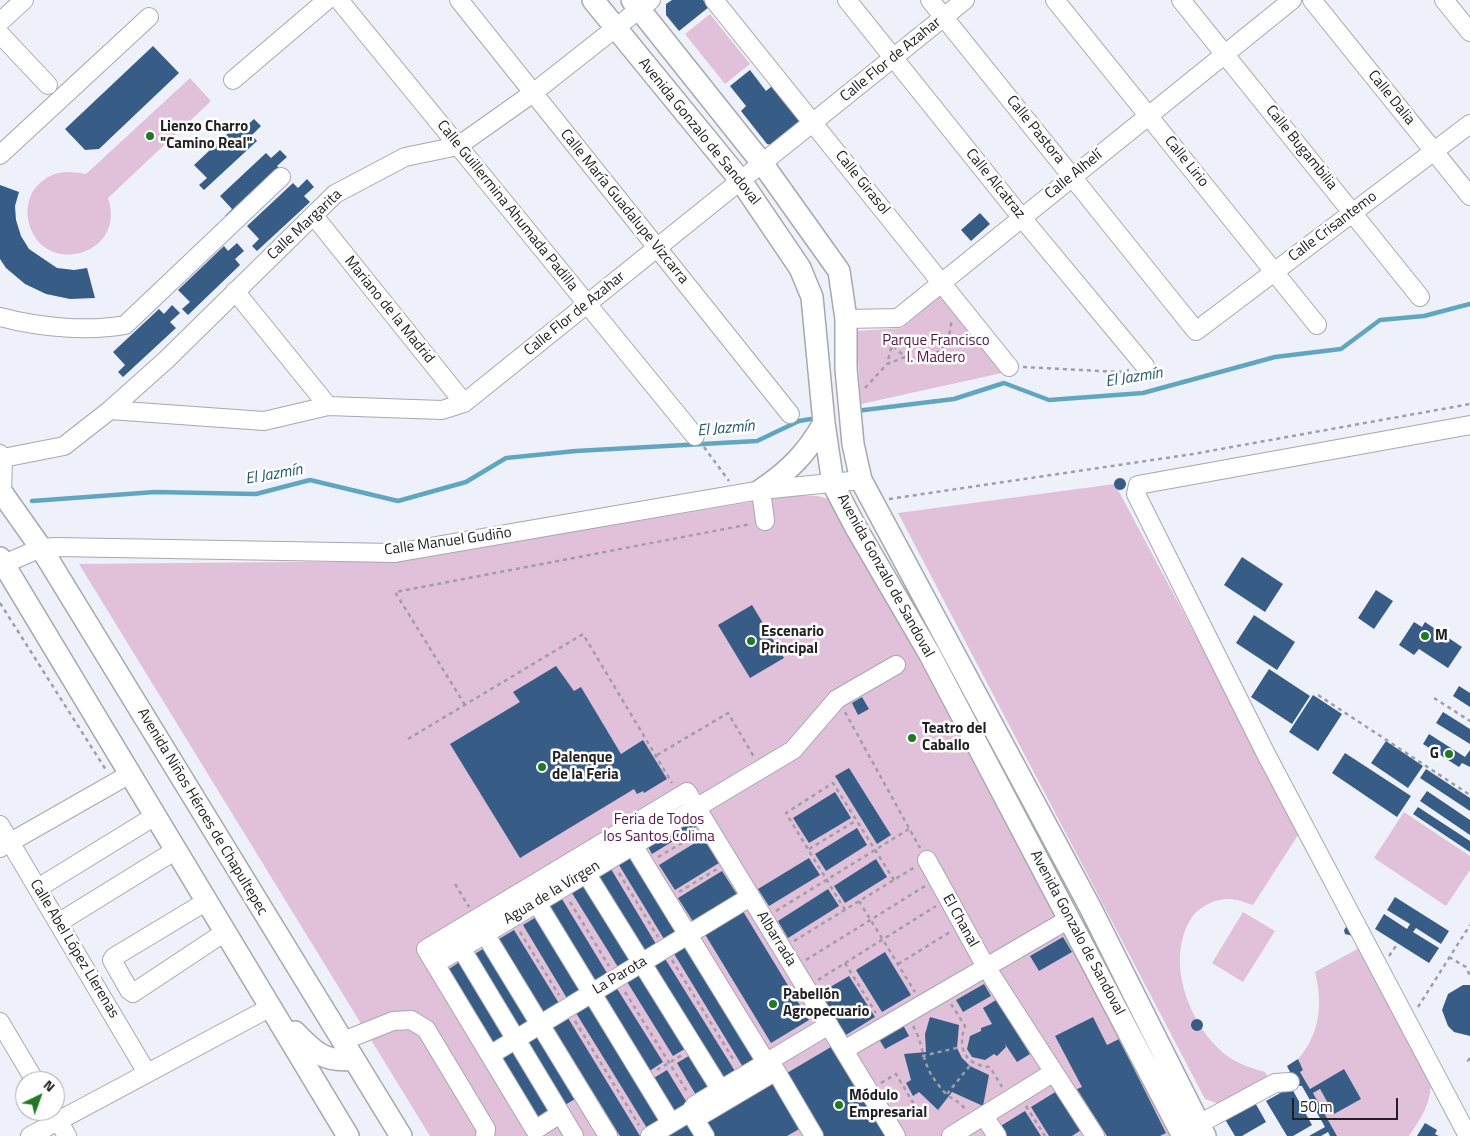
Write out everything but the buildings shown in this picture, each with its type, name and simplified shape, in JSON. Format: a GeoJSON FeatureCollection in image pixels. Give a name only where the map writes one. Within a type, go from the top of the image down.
{"type":"FeatureCollection","features":[{"type":"Feature","properties":{"kind":"main road","name":"Avenida Gonzalo de Sandoval"},"geometry":{"type":"LineString","coordinates":[[593,0],[741,180],[800,268],[812,298],[833,484],[1196,1132]]}},
{"type":"Feature","properties":{"kind":"main road","name":"Avenida Gonzalo de Sandoval"},"geometry":{"type":"LineString","coordinates":[[641,3],[762,163],[839,271],[846,319],[846,369],[855,404],[853,444],[861,480],[871,502],[1090,908],[1196,1132]]}},
{"type":"Feature","properties":{"kind":"main road"},"geometry":{"type":"LineString","coordinates":[[761,490],[783,475],[804,455],[824,417]]}},
{"type":"Feature","properties":{"kind":"main road","name":"Avenida Niños Héroes de Chapultepec"},"geometry":{"type":"LineString","coordinates":[[1,491],[41,548],[401,1136]]}},
{"type":"Feature","properties":{"kind":"main road"},"geometry":{"type":"LineString","coordinates":[[2,561],[348,1136]]}},
{"type":"Feature","properties":{"kind":"main road"},"geometry":{"type":"LineString","coordinates":[[271,1007],[315,1053],[338,1061],[354,1059]]}},
{"type":"Feature","properties":{"kind":"street"},"geometry":{"type":"LineString","coordinates":[[0,22],[24,0]]}},
{"type":"Feature","properties":{"kind":"street"},"geometry":{"type":"LineString","coordinates":[[233,80],[327,0]]}},
{"type":"Feature","properties":{"kind":"street","name":"Calle Guillermina Ahumada Padilla"},"geometry":{"type":"LineString","coordinates":[[339,0],[695,436]]}},
{"type":"Feature","properties":{"kind":"street","name":"Calle María Guadalupe Vizcarra"},"geometry":{"type":"LineString","coordinates":[[459,0],[790,414]]}},
{"type":"Feature","properties":{"kind":"street","name":"Calle Girasol"},"geometry":{"type":"LineString","coordinates":[[714,0],[943,282],[1009,367]]}},
{"type":"Feature","properties":{"kind":"street","name":"Calle Alcatraz"},"geometry":{"type":"LineString","coordinates":[[847,0],[1022,218],[1145,366]]}},
{"type":"Feature","properties":{"kind":"street","name":"Calle Pastora"},"geometry":{"type":"LineString","coordinates":[[930,0],[1196,331]]}},
{"type":"Feature","properties":{"kind":"street","name":"Calle Flor de Azahar"},"geometry":{"type":"LineString","coordinates":[[110,410],[264,421],[328,406],[442,410],[464,403],[965,0]]}},
{"type":"Feature","properties":{"kind":"street","name":"Calle Lirio"},"geometry":{"type":"LineString","coordinates":[[1055,0],[1317,325]]}},
{"type":"Feature","properties":{"kind":"street","name":"Calle Bugambilia"},"geometry":{"type":"LineString","coordinates":[[1181,0],[1420,297]]}},
{"type":"Feature","properties":{"kind":"street","name":"Calle Alhelí"},"geometry":{"type":"LineString","coordinates":[[846,319],[898,318],[1292,0]]}},
{"type":"Feature","properties":{"kind":"street","name":"Calle Dalia"},"geometry":{"type":"LineString","coordinates":[[1312,0],[1470,196]]}},
{"type":"Feature","properties":{"kind":"street"},"geometry":{"type":"LineString","coordinates":[[1444,0],[1470,32]]}},
{"type":"Feature","properties":{"kind":"street","name":"Calle Margarita"},"geometry":{"type":"LineString","coordinates":[[2,456],[64,446],[110,410],[166,360],[335,194],[405,157],[458,146],[534,93],[615,29],[641,3]]}},
{"type":"Feature","properties":{"kind":"street"},"geometry":{"type":"LineString","coordinates":[[0,154],[149,17]]}},
{"type":"Feature","properties":{"kind":"street"},"geometry":{"type":"LineString","coordinates":[[0,34],[48,85]]}},
{"type":"Feature","properties":{"kind":"street","name":"Calle Crisantemo"},"geometry":{"type":"LineString","coordinates":[[1196,331],[1470,124]]}},
{"type":"Feature","properties":{"kind":"street"},"geometry":{"type":"LineString","coordinates":[[0,317],[25,324],[108,328],[125,325],[281,177]]}},
{"type":"Feature","properties":{"kind":"street","name":"Mariano de la Madrid"},"geometry":{"type":"LineString","coordinates":[[314,216],[464,403]]}},
{"type":"Feature","properties":{"kind":"street"},"geometry":{"type":"LineString","coordinates":[[235,291],[328,406]]}},
{"type":"Feature","properties":{"kind":"street"},"geometry":{"type":"LineString","coordinates":[[1468,1136],[1267,756],[1136,494],[1138,485],[1470,425]]}},
{"type":"Feature","properties":{"kind":"street"},"geometry":{"type":"LineString","coordinates":[[1,491],[2,456]]}},
{"type":"Feature","properties":{"kind":"street","name":"Calle Manuel Gudiño"},"geometry":{"type":"LineString","coordinates":[[2,561],[41,548],[395,553],[761,490],[861,480]]}},
{"type":"Feature","properties":{"kind":"street"},"geometry":{"type":"LineString","coordinates":[[761,490],[765,521]]}},
{"type":"Feature","properties":{"kind":"street","name":"Agua de la Virgen"},"geometry":{"type":"LineString","coordinates":[[430,956],[629,838],[696,808],[793,750],[837,699],[896,665]]}},
{"type":"Feature","properties":{"kind":"street"},"geometry":{"type":"LineString","coordinates":[[5,846],[130,774]]}},
{"type":"Feature","properties":{"kind":"street","name":"Agua de la Virgen"},"geometry":{"type":"LineString","coordinates":[[430,956],[461,948],[610,859],[629,838],[684,794]]}},
{"type":"Feature","properties":{"kind":"street","name":"Albarrada"},"geometry":{"type":"LineString","coordinates":[[684,794],[708,827],[892,1129]]}},
{"type":"Feature","properties":{"kind":"street"},"geometry":{"type":"LineString","coordinates":[[38,888],[155,816]]}},
{"type":"Feature","properties":{"kind":"street","name":"Calle Abel López Llerenas"},"geometry":{"type":"LineString","coordinates":[[0,825],[5,846],[38,888],[147,1073]]}},
{"type":"Feature","properties":{"kind":"street"},"geometry":{"type":"LineString","coordinates":[[629,838],[814,1136]]}},
{"type":"Feature","properties":{"kind":"street"},"geometry":{"type":"LineString","coordinates":[[58,923],[176,850]]}},
{"type":"Feature","properties":{"kind":"street","name":"El Chanal"},"geometry":{"type":"LineString","coordinates":[[927,860],[986,967],[1093,1135]]}},
{"type":"Feature","properties":{"kind":"street"},"geometry":{"type":"LineString","coordinates":[[586,873],[723,1095]]}},
{"type":"Feature","properties":{"kind":"street","name":"La Parota"},"geometry":{"type":"LineString","coordinates":[[490,1055],[750,897]]}},
{"type":"Feature","properties":{"kind":"street"},"geometry":{"type":"LineString","coordinates":[[206,901],[114,956],[112,960],[129,990],[133,993],[225,932]]}},
{"type":"Feature","properties":{"kind":"street"},"geometry":{"type":"LineString","coordinates":[[537,903],[672,1123]]}},
{"type":"Feature","properties":{"kind":"street"},"geometry":{"type":"LineString","coordinates":[[844,1050],[1062,923]]}},
{"type":"Feature","properties":{"kind":"street"},"geometry":{"type":"LineString","coordinates":[[485,934],[608,1136]]}},
{"type":"Feature","properties":{"kind":"street"},"geometry":{"type":"LineString","coordinates":[[461,948],[574,1136]]}},
{"type":"Feature","properties":{"kind":"street"},"geometry":{"type":"LineString","coordinates":[[430,956],[535,1130],[560,1114]]}},
{"type":"Feature","properties":{"kind":"street"},"geometry":{"type":"LineString","coordinates":[[65,1111],[147,1073],[271,1007]]}},
{"type":"Feature","properties":{"kind":"street"},"geometry":{"type":"LineString","coordinates":[[343,1041],[393,1021],[411,1020],[426,1029],[486,1129],[485,1136]]}},
{"type":"Feature","properties":{"kind":"street"},"geometry":{"type":"LineString","coordinates":[[0,1022],[29,1071]]}},
{"type":"Feature","properties":{"kind":"street"},"geometry":{"type":"LineString","coordinates":[[705,1136],[693,1116],[695,1105],[723,1095],[829,1025]]}},
{"type":"Feature","properties":{"kind":"street"},"geometry":{"type":"LineString","coordinates":[[723,1095],[744,1076],[771,1064]]}},
{"type":"Feature","properties":{"kind":"street"},"geometry":{"type":"LineString","coordinates":[[951,1136],[1054,1072]]}},
{"type":"Feature","properties":{"kind":"street"},"geometry":{"type":"LineString","coordinates":[[1196,1132],[1275,1083],[1290,1082]]}},
{"type":"Feature","properties":{"kind":"street"},"geometry":{"type":"LineString","coordinates":[[645,1132],[693,1116]]}},
{"type":"Feature","properties":{"kind":"street"},"geometry":{"type":"LineString","coordinates":[[984,1116],[997,1136]]}},
{"type":"Feature","properties":{"kind":"street"},"geometry":{"type":"LineString","coordinates":[[30,1136],[49,1121]]}},
{"type":"Feature","properties":{"kind":"street"},"geometry":{"type":"LineString","coordinates":[[58,1121],[67,1136]]}},
{"type":"Feature","properties":{"kind":"path"},"geometry":{"type":"LineString","coordinates":[[886,364],[906,357],[922,359],[937,352],[948,342],[951,325],[950,312]]}},
{"type":"Feature","properties":{"kind":"path"},"geometry":{"type":"LineString","coordinates":[[885,332],[892,345],[906,357]]}},
{"type":"Feature","properties":{"kind":"path"},"geometry":{"type":"LineString","coordinates":[[855,404],[886,364],[892,345]]}},
{"type":"Feature","properties":{"kind":"path"},"geometry":{"type":"LineString","coordinates":[[1009,367],[1119,372],[1145,366]]}},
{"type":"Feature","properties":{"kind":"path"},"geometry":{"type":"LineString","coordinates":[[871,502],[1193,454],[1470,404]]}},
{"type":"Feature","properties":{"kind":"path"},"geometry":{"type":"LineString","coordinates":[[708,453],[739,494]]}},
{"type":"Feature","properties":{"kind":"path"},"geometry":{"type":"LineString","coordinates":[[465,705],[395,592],[765,521]]}},
{"type":"Feature","properties":{"kind":"path"},"geometry":{"type":"LineString","coordinates":[[408,740],[583,634],[656,756],[684,794]]}},
{"type":"Feature","properties":{"kind":"path"},"geometry":{"type":"LineString","coordinates":[[1318,695],[1470,795]]}},
{"type":"Feature","properties":{"kind":"path"},"geometry":{"type":"LineString","coordinates":[[1434,698],[1470,721]]}},
{"type":"Feature","properties":{"kind":"path"},"geometry":{"type":"LineString","coordinates":[[782,948],[927,860],[837,699]]}},
{"type":"Feature","properties":{"kind":"path"},"geometry":{"type":"LineString","coordinates":[[656,756],[728,713],[761,769]]}},
{"type":"Feature","properties":{"kind":"path"},"geometry":{"type":"LineString","coordinates":[[846,910],[786,813],[833,783],[894,880]]}},
{"type":"Feature","properties":{"kind":"path"},"geometry":{"type":"LineString","coordinates":[[808,850],[857,820]]}},
{"type":"Feature","properties":{"kind":"path"},"geometry":{"type":"LineString","coordinates":[[646,865],[708,827]]}},
{"type":"Feature","properties":{"kind":"path"},"geometry":{"type":"LineString","coordinates":[[764,918],[909,829]]}},
{"type":"Feature","properties":{"kind":"path"},"geometry":{"type":"LineString","coordinates":[[610,859],[744,1076]]}},
{"type":"Feature","properties":{"kind":"path"},"geometry":{"type":"LineString","coordinates":[[667,900],[729,861]]}},
{"type":"Feature","properties":{"kind":"path"},"geometry":{"type":"LineString","coordinates":[[794,967],[937,879]]}},
{"type":"Feature","properties":{"kind":"path"},"geometry":{"type":"LineString","coordinates":[[806,988],[948,899]]}},
{"type":"Feature","properties":{"kind":"path"},"geometry":{"type":"LineString","coordinates":[[859,901],[922,1004]]}},
{"type":"Feature","properties":{"kind":"path"},"geometry":{"type":"LineString","coordinates":[[512,918],[645,1132]]}},
{"type":"Feature","properties":{"kind":"path"},"geometry":{"type":"LineString","coordinates":[[898,964],[962,924]]}},
{"type":"Feature","properties":{"kind":"path"},"geometry":{"type":"LineString","coordinates":[[1422,1014],[1417,1005],[1470,925]]}},
{"type":"Feature","properties":{"kind":"path"},"geometry":{"type":"LineString","coordinates":[[1449,957],[1466,968],[1470,976]]}},
{"type":"Feature","properties":{"kind":"path"},"geometry":{"type":"LineString","coordinates":[[845,963],[885,1026]]}},
{"type":"Feature","properties":{"kind":"path"},"geometry":{"type":"LineString","coordinates":[[944,992],[965,1026],[961,1047],[965,1056],[972,1063],[990,1067],[1045,1136]]}},
{"type":"Feature","properties":{"kind":"path"},"geometry":{"type":"LineString","coordinates":[[920,1036],[922,1056],[932,1076],[947,1094],[961,1104]]}},
{"type":"Feature","properties":{"kind":"path"},"geometry":{"type":"LineString","coordinates":[[922,1056],[961,1047]]}},
{"type":"Feature","properties":{"kind":"path"},"geometry":{"type":"LineString","coordinates":[[644,1078],[694,1048]]}},
{"type":"Feature","properties":{"kind":"path"},"geometry":{"type":"LineString","coordinates":[[1470,1058],[1468,1061],[1470,1065]]}},
{"type":"Feature","properties":{"kind":"path"},"geometry":{"type":"LineString","coordinates":[[947,1094],[972,1063]]}},
{"type":"Feature","properties":{"kind":"path"},"geometry":{"type":"LineString","coordinates":[[869,1090],[896,1074],[915,1106],[892,1129]]}},
{"type":"Feature","properties":{"kind":"green space"},"geometry":{"type":"Polygon","coordinates":[[[710,14],[750,64],[725,84],[685,34],[710,14]]]}},
{"type":"Feature","properties":{"kind":"green space","name":"Lienzo Charro \"Camino Real\""},"geometry":{"type":"Polygon","coordinates":[[[190,78],[211,101],[108,198],[111,218],[105,235],[94,246],[80,253],[63,254],[48,249],[35,238],[28,219],[27,210],[34,189],[48,177],[59,173],[86,174],[190,78]]]}},
{"type":"Feature","properties":{"kind":"green space","name":"Parque Francisco I. Madero"},"geometry":{"type":"Polygon","coordinates":[[[941,295],[1002,373],[861,404],[856,331],[902,328],[941,295]]]}},
{"type":"Feature","properties":{"kind":"green space"},"geometry":{"type":"Polygon","coordinates":[[[1115,484],[1300,832],[1253,905],[1230,899],[1212,902],[1201,908],[1192,917],[1183,939],[1180,956],[1181,975],[1192,1011],[1202,1028],[1213,1043],[1226,1055],[1240,1063],[1265,1072],[1268,1077],[1219,1104],[1205,1099],[898,513],[1115,484]]]}},
{"type":"Feature","properties":{"kind":"green space","name":"Feria de Todos los Santos Colima"},"geometry":{"type":"Polygon","coordinates":[[[794,495],[818,496],[835,501],[1171,1136],[430,1136],[79,564],[397,561],[794,495]]]}},
{"type":"Feature","properties":{"kind":"green space"},"geometry":{"type":"Polygon","coordinates":[[[1404,812],[1470,856],[1470,870],[1446,906],[1374,858],[1404,812]]]}},
{"type":"Feature","properties":{"kind":"green space"},"geometry":{"type":"Polygon","coordinates":[[[1243,912],[1275,931],[1243,982],[1212,963],[1243,912]]]}},
{"type":"Feature","properties":{"kind":"green space"},"geometry":{"type":"Polygon","coordinates":[[[1361,947],[1431,1078],[1428,1102],[1409,1136],[1337,1136],[1313,1093],[1320,1089],[1334,1114],[1344,1069],[1310,1089],[1300,1072],[1303,1070],[1298,1059],[1311,1039],[1318,1018],[1319,996],[1315,972],[1361,947]]]}},
{"type":"Feature","properties":{"kind":"waterway","name":"El Jazmín"},"geometry":{"type":"LineString","coordinates":[[856,411],[954,399],[1004,383],[1049,400],[1143,393],[1275,357],[1341,349],[1380,320],[1424,316],[1470,304]]}},
{"type":"Feature","properties":{"kind":"waterway","name":"El Jazmín"},"geometry":{"type":"LineString","coordinates":[[32,501],[155,492],[256,494],[310,480],[398,501],[466,482],[506,458],[576,451],[757,441],[799,421],[817,418]]}},
{"type":"Feature","properties":{"kind":"place","name":"Lienzo Charro \"Camino Real\""},"geometry":{"type":"Point","coordinates":[150,136]}},
{"type":"Feature","properties":{"kind":"place","name":"M"},"geometry":{"type":"Point","coordinates":[1425,636]}},
{"type":"Feature","properties":{"kind":"place","name":"Escenario Principal"},"geometry":{"type":"Point","coordinates":[751,641]}},
{"type":"Feature","properties":{"kind":"place","name":"Teatro del Caballo"},"geometry":{"type":"Point","coordinates":[912,738]}},
{"type":"Feature","properties":{"kind":"place","name":"G"},"geometry":{"type":"Point","coordinates":[1449,754]}},
{"type":"Feature","properties":{"kind":"place","name":"Palenque de la Feria"},"geometry":{"type":"Point","coordinates":[542,767]}},
{"type":"Feature","properties":{"kind":"place","name":"Pabellón Agropecuario"},"geometry":{"type":"Point","coordinates":[773,1004]}},
{"type":"Feature","properties":{"kind":"place","name":"Módulo Empresarial"},"geometry":{"type":"Point","coordinates":[839,1105]}}]}
